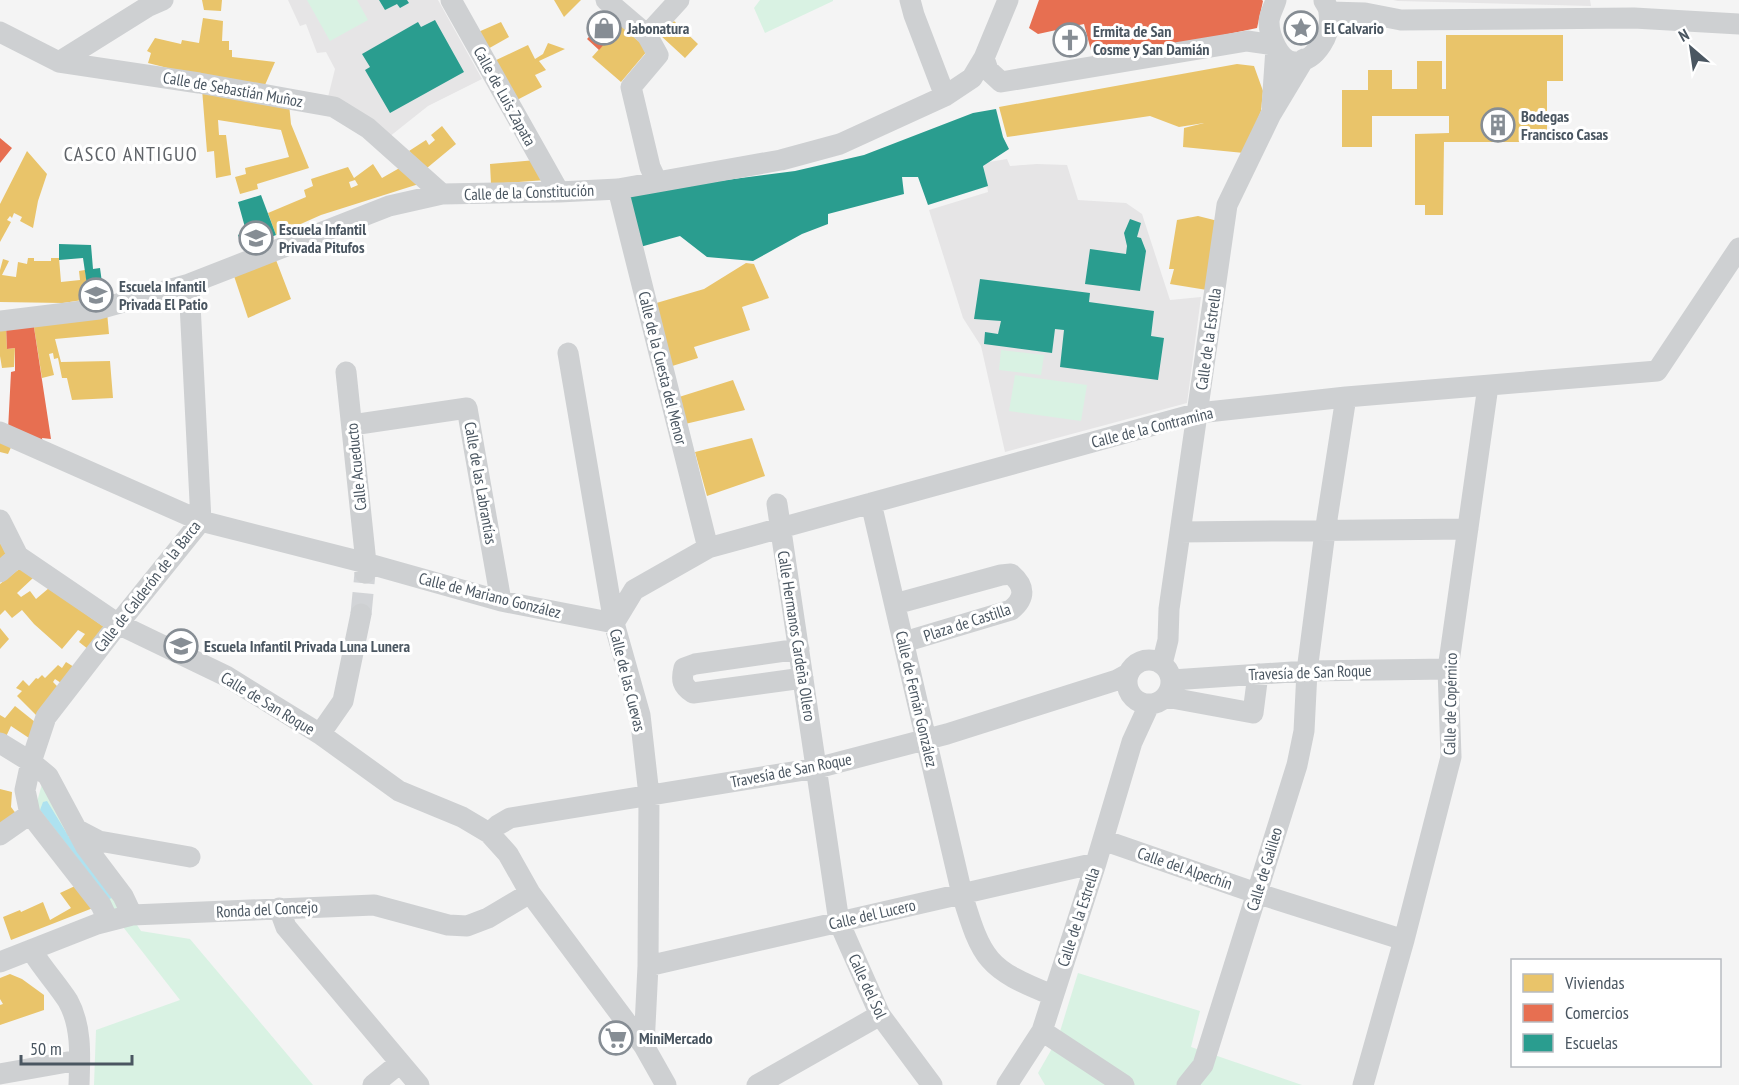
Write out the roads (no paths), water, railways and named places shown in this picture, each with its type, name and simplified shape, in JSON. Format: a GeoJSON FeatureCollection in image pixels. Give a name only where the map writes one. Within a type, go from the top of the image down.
{"type":"FeatureCollection","features":[{"type":"Feature","properties":{"kind":"street"},"geometry":{"type":"LineString","coordinates":[[59,62],[147,7],[163,0]]}},
{"type":"Feature","properties":{"kind":"street","name":"Calle de Luis Zapata"},"geometry":{"type":"LineString","coordinates":[[451,0],[559,192]]}},
{"type":"Feature","properties":{"kind":"street"},"geometry":{"type":"LineString","coordinates":[[606,0],[647,35],[658,55],[631,87],[650,167],[657,182]]}},
{"type":"Feature","properties":{"kind":"street"},"geometry":{"type":"LineString","coordinates":[[910,0],[945,96]]}},
{"type":"Feature","properties":{"kind":"street","name":"Calle de la Constitución"},"geometry":{"type":"LineString","coordinates":[[0,321],[99,309],[189,284],[389,206],[442,194],[618,189],[781,160],[840,144],[945,96],[972,78],[984,58],[1008,0]]}},
{"type":"Feature","properties":{"kind":"street","name":"Calle de la Estrella"},"geometry":{"type":"LineString","coordinates":[[1271,114],[1276,46],[1269,21],[1276,0]]}},
{"type":"Feature","properties":{"kind":"street"},"geometry":{"type":"LineString","coordinates":[[647,35],[674,2]]}},
{"type":"Feature","properties":{"kind":"street"},"geometry":{"type":"LineString","coordinates":[[1326,6],[1401,20],[1634,18],[1739,24]]}},
{"type":"Feature","properties":{"kind":"street","name":"Calle de la Estrella"},"geometry":{"type":"LineString","coordinates":[[1007,1085],[1042,1030],[1103,840],[1168,609],[1227,205],[1271,114],[1304,59],[1313,55],[1324,39],[1326,6]]}},
{"type":"Feature","properties":{"kind":"street","name":"Calle de Sebastián Muñoz"},"geometry":{"type":"LineString","coordinates":[[0,32],[59,62],[199,82],[334,107],[368,128],[442,194]]}},
{"type":"Feature","properties":{"kind":"street"},"geometry":{"type":"LineString","coordinates":[[984,58],[988,70],[1001,82],[1247,40],[1276,46],[1288,60],[1295,62],[1304,59]]}},
{"type":"Feature","properties":{"kind":"street","name":"Calle de la Cuesta del Menor"},"geometry":{"type":"LineString","coordinates":[[618,189],[708,548]]}},
{"type":"Feature","properties":{"kind":"street","name":"Calle de la Contramina"},"geometry":{"type":"LineString","coordinates":[[614,623],[634,590],[708,548],[1198,413],[1657,371],[1739,248]]}},
{"type":"Feature","properties":{"kind":"street","name":"Calle de Calderón de la Barca"},"geometry":{"type":"LineString","coordinates":[[30,814],[26,790],[46,717],[201,521],[189,284]]}},
{"type":"Feature","properties":{"kind":"street","name":"Calle de las Cuevas"},"geometry":{"type":"LineString","coordinates":[[568,352],[614,623],[640,715],[649,795],[648,966],[644,1046]]}},
{"type":"Feature","properties":{"kind":"street","name":"Calle Acueducto"},"geometry":{"type":"LineString","coordinates":[[346,372],[366,568]]}},
{"type":"Feature","properties":{"kind":"street","name":"Calle de Copérnico"},"geometry":{"type":"LineString","coordinates":[[1363,1085],[1404,940],[1450,757],[1448,669],[1488,386]]}},
{"type":"Feature","properties":{"kind":"street","name":"Calle de Galileo"},"geometry":{"type":"LineString","coordinates":[[1187,1085],[1204,1075],[1256,893],[1297,765],[1304,731],[1307,671],[1325,532],[1346,398]]}},
{"type":"Feature","properties":{"kind":"street","name":"Calle de las Labrantías"},"geometry":{"type":"LineString","coordinates":[[352,425],[467,408],[501,601]]}},
{"type":"Feature","properties":{"kind":"street","name":"Calle de Mariano González"},"geometry":{"type":"LineString","coordinates":[[0,432],[201,521],[366,568],[501,601],[614,623]]}},
{"type":"Feature","properties":{"kind":"street","name":"Calle Hermanos Cardeña Ollero"},"geometry":{"type":"LineString","coordinates":[[777,504],[817,768]]}},
{"type":"Feature","properties":{"kind":"street","name":"Calle de Fernán González"},"geometry":{"type":"LineString","coordinates":[[872,504],[962,894],[975,937],[992,964],[1016,981],[1052,995]]}},
{"type":"Feature","properties":{"kind":"street","name":"Calle de San Roque"},"geometry":{"type":"LineString","coordinates":[[0,520],[18,556],[118,624],[226,676],[320,735],[399,791],[489,832],[508,854],[531,893],[644,1046],[666,1085]]}},
{"type":"Feature","properties":{"kind":"street"},"geometry":{"type":"LineString","coordinates":[[1180,532],[1468,529]]}},
{"type":"Feature","properties":{"kind":"street"},"geometry":{"type":"LineString","coordinates":[[0,572],[18,556]]}},
{"type":"Feature","properties":{"kind":"street","name":"Plaza de Castilla"},"geometry":{"type":"LineString","coordinates":[[895,604],[1001,574],[1011,574],[1021,587],[1022,596],[1019,604],[1011,610],[904,642]]}},
{"type":"Feature","properties":{"kind":"street"},"geometry":{"type":"LineString","coordinates":[[320,735],[343,701],[361,614]]}},
{"type":"Feature","properties":{"kind":"street"},"geometry":{"type":"LineString","coordinates":[[799,649],[695,664],[684,668],[681,679],[685,688],[693,693],[803,678]]}},
{"type":"Feature","properties":{"kind":"street","name":"Travesía de San Roque"},"geometry":{"type":"LineString","coordinates":[[489,832],[510,818],[817,768],[926,739],[1117,680],[1148,684],[1307,671],[1448,669]]}},
{"type":"Feature","properties":{"kind":"street"},"geometry":{"type":"LineString","coordinates":[[1148,684],[1253,713],[1258,674]]}},
{"type":"Feature","properties":{"kind":"street"},"geometry":{"type":"LineString","coordinates":[[0,743],[32,762],[48,777],[86,847],[123,896],[132,915]]}},
{"type":"Feature","properties":{"kind":"street","name":"Calle del Sol"},"geometry":{"type":"LineString","coordinates":[[817,768],[839,922],[880,1015],[932,1085]]}},
{"type":"Feature","properties":{"kind":"street"},"geometry":{"type":"LineString","coordinates":[[0,835],[30,814],[101,905],[108,920]]}},
{"type":"Feature","properties":{"kind":"street"},"geometry":{"type":"LineString","coordinates":[[76,829],[99,841],[190,857]]}},
{"type":"Feature","properties":{"kind":"street","name":"Calle del Alpechín"},"geometry":{"type":"LineString","coordinates":[[1103,840],[1256,893],[1404,940]]}},
{"type":"Feature","properties":{"kind":"street","name":"Calle del Lucero"},"geometry":{"type":"LineString","coordinates":[[648,966],[1096,863]]}},
{"type":"Feature","properties":{"kind":"street","name":"Ronda del Concejo"},"geometry":{"type":"LineString","coordinates":[[0,962],[108,920],[132,915],[375,905],[448,925],[467,926],[488,918],[531,893]]}},
{"type":"Feature","properties":{"kind":"street"},"geometry":{"type":"LineString","coordinates":[[279,908],[286,927],[419,1085]]}},
{"type":"Feature","properties":{"kind":"street"},"geometry":{"type":"LineString","coordinates":[[33,951],[41,966],[68,1002],[78,1030],[79,1085]]}},
{"type":"Feature","properties":{"kind":"street"},"geometry":{"type":"LineString","coordinates":[[757,1085],[880,1015]]}},
{"type":"Feature","properties":{"kind":"street"},"geometry":{"type":"LineString","coordinates":[[1042,1030],[1124,1085]]}},
{"type":"Feature","properties":{"kind":"street"},"geometry":{"type":"LineString","coordinates":[[0,1074],[80,1060]]}},
{"type":"Feature","properties":{"kind":"street"},"geometry":{"type":"LineString","coordinates":[[373,1085],[400,1063]]}},
{"type":"Feature","properties":{"kind":"water"},"geometry":{"type":"Polygon","coordinates":[[[47,801],[77,850],[112,898],[109,899],[40,810],[43,802],[47,801]]]}},
{"type":"Feature","properties":{"kind":"tunnel"},"geometry":{"type":"LineString","coordinates":[[361,614],[365,573]]}},
{"type":"Feature","properties":{"kind":"place","name":"Jabonatura"},"geometry":{"type":"Point","coordinates":[604,28]}},
{"type":"Feature","properties":{"kind":"place","name":"El Calvario"},"geometry":{"type":"Point","coordinates":[1301,28]}},
{"type":"Feature","properties":{"kind":"place","name":"Ermita de San Cosme y San Damián"},"geometry":{"type":"Point","coordinates":[1070,40]}},
{"type":"Feature","properties":{"kind":"place","name":"Bodegas Francisco Casas"},"geometry":{"type":"Point","coordinates":[1498,125]}},
{"type":"Feature","properties":{"kind":"place","name":"Escuela Infantil Privada Pitufos"},"geometry":{"type":"Point","coordinates":[256,238]}},
{"type":"Feature","properties":{"kind":"place","name":"Escuela Infantil Privada El Patio"},"geometry":{"type":"Point","coordinates":[96,295]}},
{"type":"Feature","properties":{"kind":"place","name":"Escuela Infantil Privada Luna Lunera"},"geometry":{"type":"Point","coordinates":[181,646]}},
{"type":"Feature","properties":{"kind":"place","name":"MiniMercado"},"geometry":{"type":"Point","coordinates":[616,1038]}},
{"type":"Feature","properties":{"kind":"district","name":"CASCO ANTIGUO"},"geometry":{"type":"Point","coordinates":[131,154]}}]}
